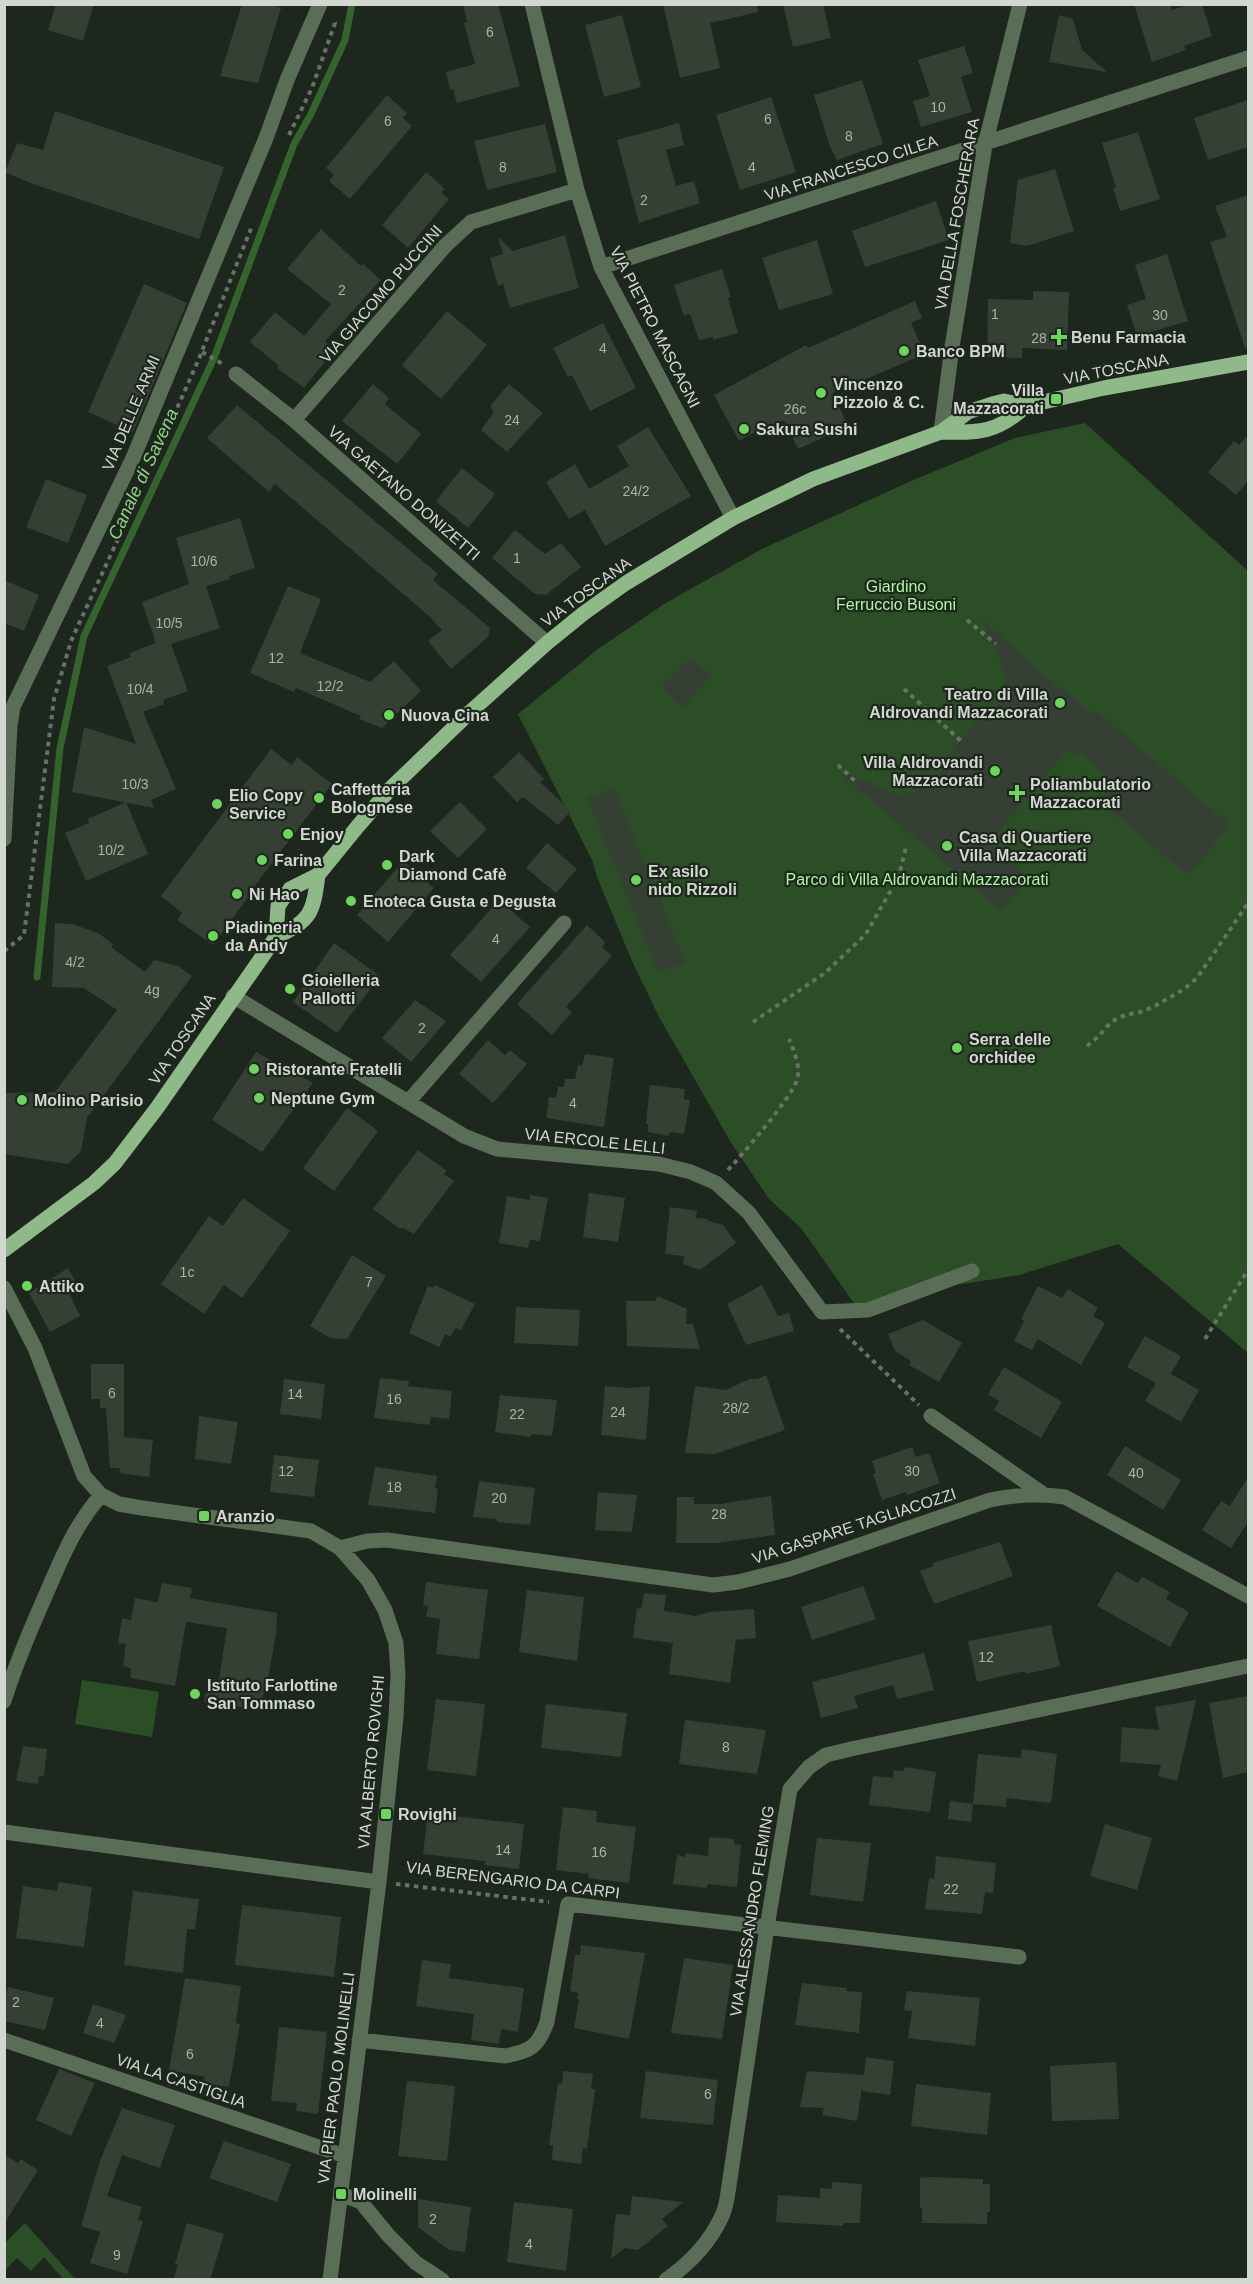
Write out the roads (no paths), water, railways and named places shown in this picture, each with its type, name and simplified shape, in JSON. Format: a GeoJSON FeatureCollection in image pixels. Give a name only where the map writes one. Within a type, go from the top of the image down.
{"type":"FeatureCollection","features":[{"type":"Feature","properties":{"kind":"main road","name":"VIA TOSCANA"},"geometry":{"type":"LineString","coordinates":[[276,937],[278,906],[290,889],[318,875],[391,788],[469,713],[547,643],[626,583],[733,519],[813,479],[941,432],[968,412],[992,404],[1004,401],[1026,406],[1104,388],[1248,362]]}},
{"type":"Feature","properties":{"kind":"main road","name":"VIA TOSCANA"},"geometry":{"type":"LineString","coordinates":[[941,432],[974,433],[998,426],[1009,422],[1026,406]]}},
{"type":"Feature","properties":{"kind":"main road","name":"VIA TOSCANA"},"geometry":{"type":"LineString","coordinates":[[4,1250],[77,1196],[115,1163],[157,1108],[276,937],[300,925],[314,906],[318,875]]}},
{"type":"Feature","properties":{"kind":"street","name":"VIA PIETRO MASCAGNI"},"geometry":{"type":"LineString","coordinates":[[532,4],[577,190],[601,267],[733,519]]}},
{"type":"Feature","properties":{"kind":"street","name":"VIA DELLA FOSCHERARA"},"geometry":{"type":"LineString","coordinates":[[941,432],[985,145],[1020,4]]}},
{"type":"Feature","properties":{"kind":"street","name":"VIA DELLE ARMI"},"geometry":{"type":"LineString","coordinates":[[4,839],[13,707],[133,458],[319,7]]}},
{"type":"Feature","properties":{"kind":"street","name":"VIA FRANCESCO CILEA"},"geometry":{"type":"LineString","coordinates":[[601,267],[985,145],[1248,58]]}},
{"type":"Feature","properties":{"kind":"street","name":"VIA GIACOMO PUCCINI"},"geometry":{"type":"LineString","coordinates":[[294,420],[445,246],[471,222],[577,190]]}},
{"type":"Feature","properties":{"kind":"street","name":"VIA GAETANO DONIZETTI"},"geometry":{"type":"LineString","coordinates":[[236,374],[294,420],[547,643]]}},
{"type":"Feature","properties":{"kind":"street"},"geometry":{"type":"LineString","coordinates":[[408,1102],[564,923]]}},
{"type":"Feature","properties":{"kind":"street","name":"VIA ERCOLE LELLI"},"geometry":{"type":"LineString","coordinates":[[233,996],[464,1136],[497,1149],[658,1164],[691,1172],[716,1183],[749,1213],[822,1312],[868,1310],[972,1271]]}},
{"type":"Feature","properties":{"kind":"street"},"geometry":{"type":"LineString","coordinates":[[4,1288],[35,1348],[84,1476],[101,1495],[119,1504],[142,1508],[311,1531],[340,1548]]}},
{"type":"Feature","properties":{"kind":"street"},"geometry":{"type":"LineString","coordinates":[[931,1416],[1043,1494]]}},
{"type":"Feature","properties":{"kind":"street","name":"VIA GASPARE TAGLIACOZZI"},"geometry":{"type":"LineString","coordinates":[[340,1548],[367,1541],[387,1540],[713,1585],[790,1569],[990,1500],[1017,1495],[1043,1494],[1065,1497],[1248,1596]]}},
{"type":"Feature","properties":{"kind":"street"},"geometry":{"type":"LineString","coordinates":[[4,1701],[23,1646],[69,1540],[85,1514],[101,1495]]}},
{"type":"Feature","properties":{"kind":"street","name":"VIA ALBERTO ROVIGHI"},"geometry":{"type":"LineString","coordinates":[[340,1548],[368,1580],[385,1610],[396,1643],[398,1675],[396,1717],[378,1882]]}},
{"type":"Feature","properties":{"kind":"street","name":"VIA ALESSANDRO FLEMING"},"geometry":{"type":"LineString","coordinates":[[666,2280],[686,2266],[723,2215],[790,1789],[809,1767],[826,1755],[1248,1666]]}},
{"type":"Feature","properties":{"kind":"street"},"geometry":{"type":"LineString","coordinates":[[4,1832],[378,1882]]}},
{"type":"Feature","properties":{"kind":"street","name":"VIA PIER PAOLO MOLINELLI"},"geometry":{"type":"LineString","coordinates":[[330,2280],[378,1882]]}},
{"type":"Feature","properties":{"kind":"street","name":"VIA BERENGARIO DA CARPI"},"geometry":{"type":"LineString","coordinates":[[359,2040],[505,2056],[524,2053],[540,2040],[547,2022],[568,1904],[1019,1957]]}},
{"type":"Feature","properties":{"kind":"street","name":"VIA LA CASTIGLIA"},"geometry":{"type":"LineString","coordinates":[[4,2040],[345,2156]]}},
{"type":"Feature","properties":{"kind":"street"},"geometry":{"type":"LineString","coordinates":[[341,2194],[361,2202],[388,2235],[416,2263],[442,2280]]}},
{"type":"Feature","properties":{"kind":"waterway","name":"Canale di Savena"},"geometry":{"type":"LineString","coordinates":[[37,977],[60,748],[84,636],[214,358],[294,144],[311,114],[345,40],[352,4]]}},
{"type":"Feature","properties":{"kind":"place","name":"Benu Farmacia"},"geometry":{"type":"Point","coordinates":[1059,337]}},
{"type":"Feature","properties":{"kind":"place","name":"Banco BPM"},"geometry":{"type":"Point","coordinates":[904,351]}},
{"type":"Feature","properties":{"kind":"place","name":"Vincenzo Pizzolo & C."},"geometry":{"type":"Point","coordinates":[821,393]}},
{"type":"Feature","properties":{"kind":"place","name":"Villa Mazzacorati"},"geometry":{"type":"Point","coordinates":[1056,399]}},
{"type":"Feature","properties":{"kind":"place","name":"Sakura Sushi"},"geometry":{"type":"Point","coordinates":[744,429]}},
{"type":"Feature","properties":{"kind":"place","name":"Teatro di Villa Aldrovandi Mazzacorati"},"geometry":{"type":"Point","coordinates":[1060,703]}},
{"type":"Feature","properties":{"kind":"place","name":"Nuova Cina"},"geometry":{"type":"Point","coordinates":[389,715]}},
{"type":"Feature","properties":{"kind":"place","name":"Villa Aldrovandi Mazzacorati"},"geometry":{"type":"Point","coordinates":[995,771]}},
{"type":"Feature","properties":{"kind":"place","name":"Poliambulatorio Mazzacorati"},"geometry":{"type":"Point","coordinates":[1017,793]}},
{"type":"Feature","properties":{"kind":"place","name":"Caffetteria Bolognese"},"geometry":{"type":"Point","coordinates":[319,798]}},
{"type":"Feature","properties":{"kind":"place","name":"Elio Copy Service"},"geometry":{"type":"Point","coordinates":[217,804]}},
{"type":"Feature","properties":{"kind":"place","name":"Enjoy"},"geometry":{"type":"Point","coordinates":[288,834]}},
{"type":"Feature","properties":{"kind":"place","name":"Casa di Quartiere Villa Mazzacorati"},"geometry":{"type":"Point","coordinates":[947,846]}},
{"type":"Feature","properties":{"kind":"place","name":"Farina"},"geometry":{"type":"Point","coordinates":[262,860]}},
{"type":"Feature","properties":{"kind":"place","name":"Dark Diamond Cafè"},"geometry":{"type":"Point","coordinates":[387,865]}},
{"type":"Feature","properties":{"kind":"place","name":"Ex asilo nido Rizzoli"},"geometry":{"type":"Point","coordinates":[636,880]}},
{"type":"Feature","properties":{"kind":"place","name":"Ni Hao"},"geometry":{"type":"Point","coordinates":[237,894]}},
{"type":"Feature","properties":{"kind":"place","name":"Enoteca Gusta e Degusta"},"geometry":{"type":"Point","coordinates":[351,901]}},
{"type":"Feature","properties":{"kind":"place","name":"Piadineria da Andy"},"geometry":{"type":"Point","coordinates":[213,936]}},
{"type":"Feature","properties":{"kind":"place","name":"Gioielleria Pallotti"},"geometry":{"type":"Point","coordinates":[290,989]}},
{"type":"Feature","properties":{"kind":"place","name":"Serra delle orchidee"},"geometry":{"type":"Point","coordinates":[957,1048]}},
{"type":"Feature","properties":{"kind":"place","name":"Ristorante Fratelli"},"geometry":{"type":"Point","coordinates":[254,1069]}},
{"type":"Feature","properties":{"kind":"place","name":"Neptune Gym"},"geometry":{"type":"Point","coordinates":[259,1098]}},
{"type":"Feature","properties":{"kind":"place","name":"Molino Parisio"},"geometry":{"type":"Point","coordinates":[22,1100]}},
{"type":"Feature","properties":{"kind":"place","name":"Attiko"},"geometry":{"type":"Point","coordinates":[27,1286]}},
{"type":"Feature","properties":{"kind":"place","name":"Aranzio"},"geometry":{"type":"Point","coordinates":[204,1516]}},
{"type":"Feature","properties":{"kind":"place","name":"Istituto Farlottine San Tommaso"},"geometry":{"type":"Point","coordinates":[195,1694]}},
{"type":"Feature","properties":{"kind":"place","name":"Rovighi"},"geometry":{"type":"Point","coordinates":[386,1814]}},
{"type":"Feature","properties":{"kind":"place","name":"Molinelli"},"geometry":{"type":"Point","coordinates":[341,2194]}},
{"type":"Feature","properties":{"kind":"park label","name":"Giardino Ferruccio Busoni"},"geometry":{"type":"Point","coordinates":[896,595]}},
{"type":"Feature","properties":{"kind":"park label","name":"Parco di Villa Aldrovandi Mazzacorati"},"geometry":{"type":"Point","coordinates":[917,879]}}]}
